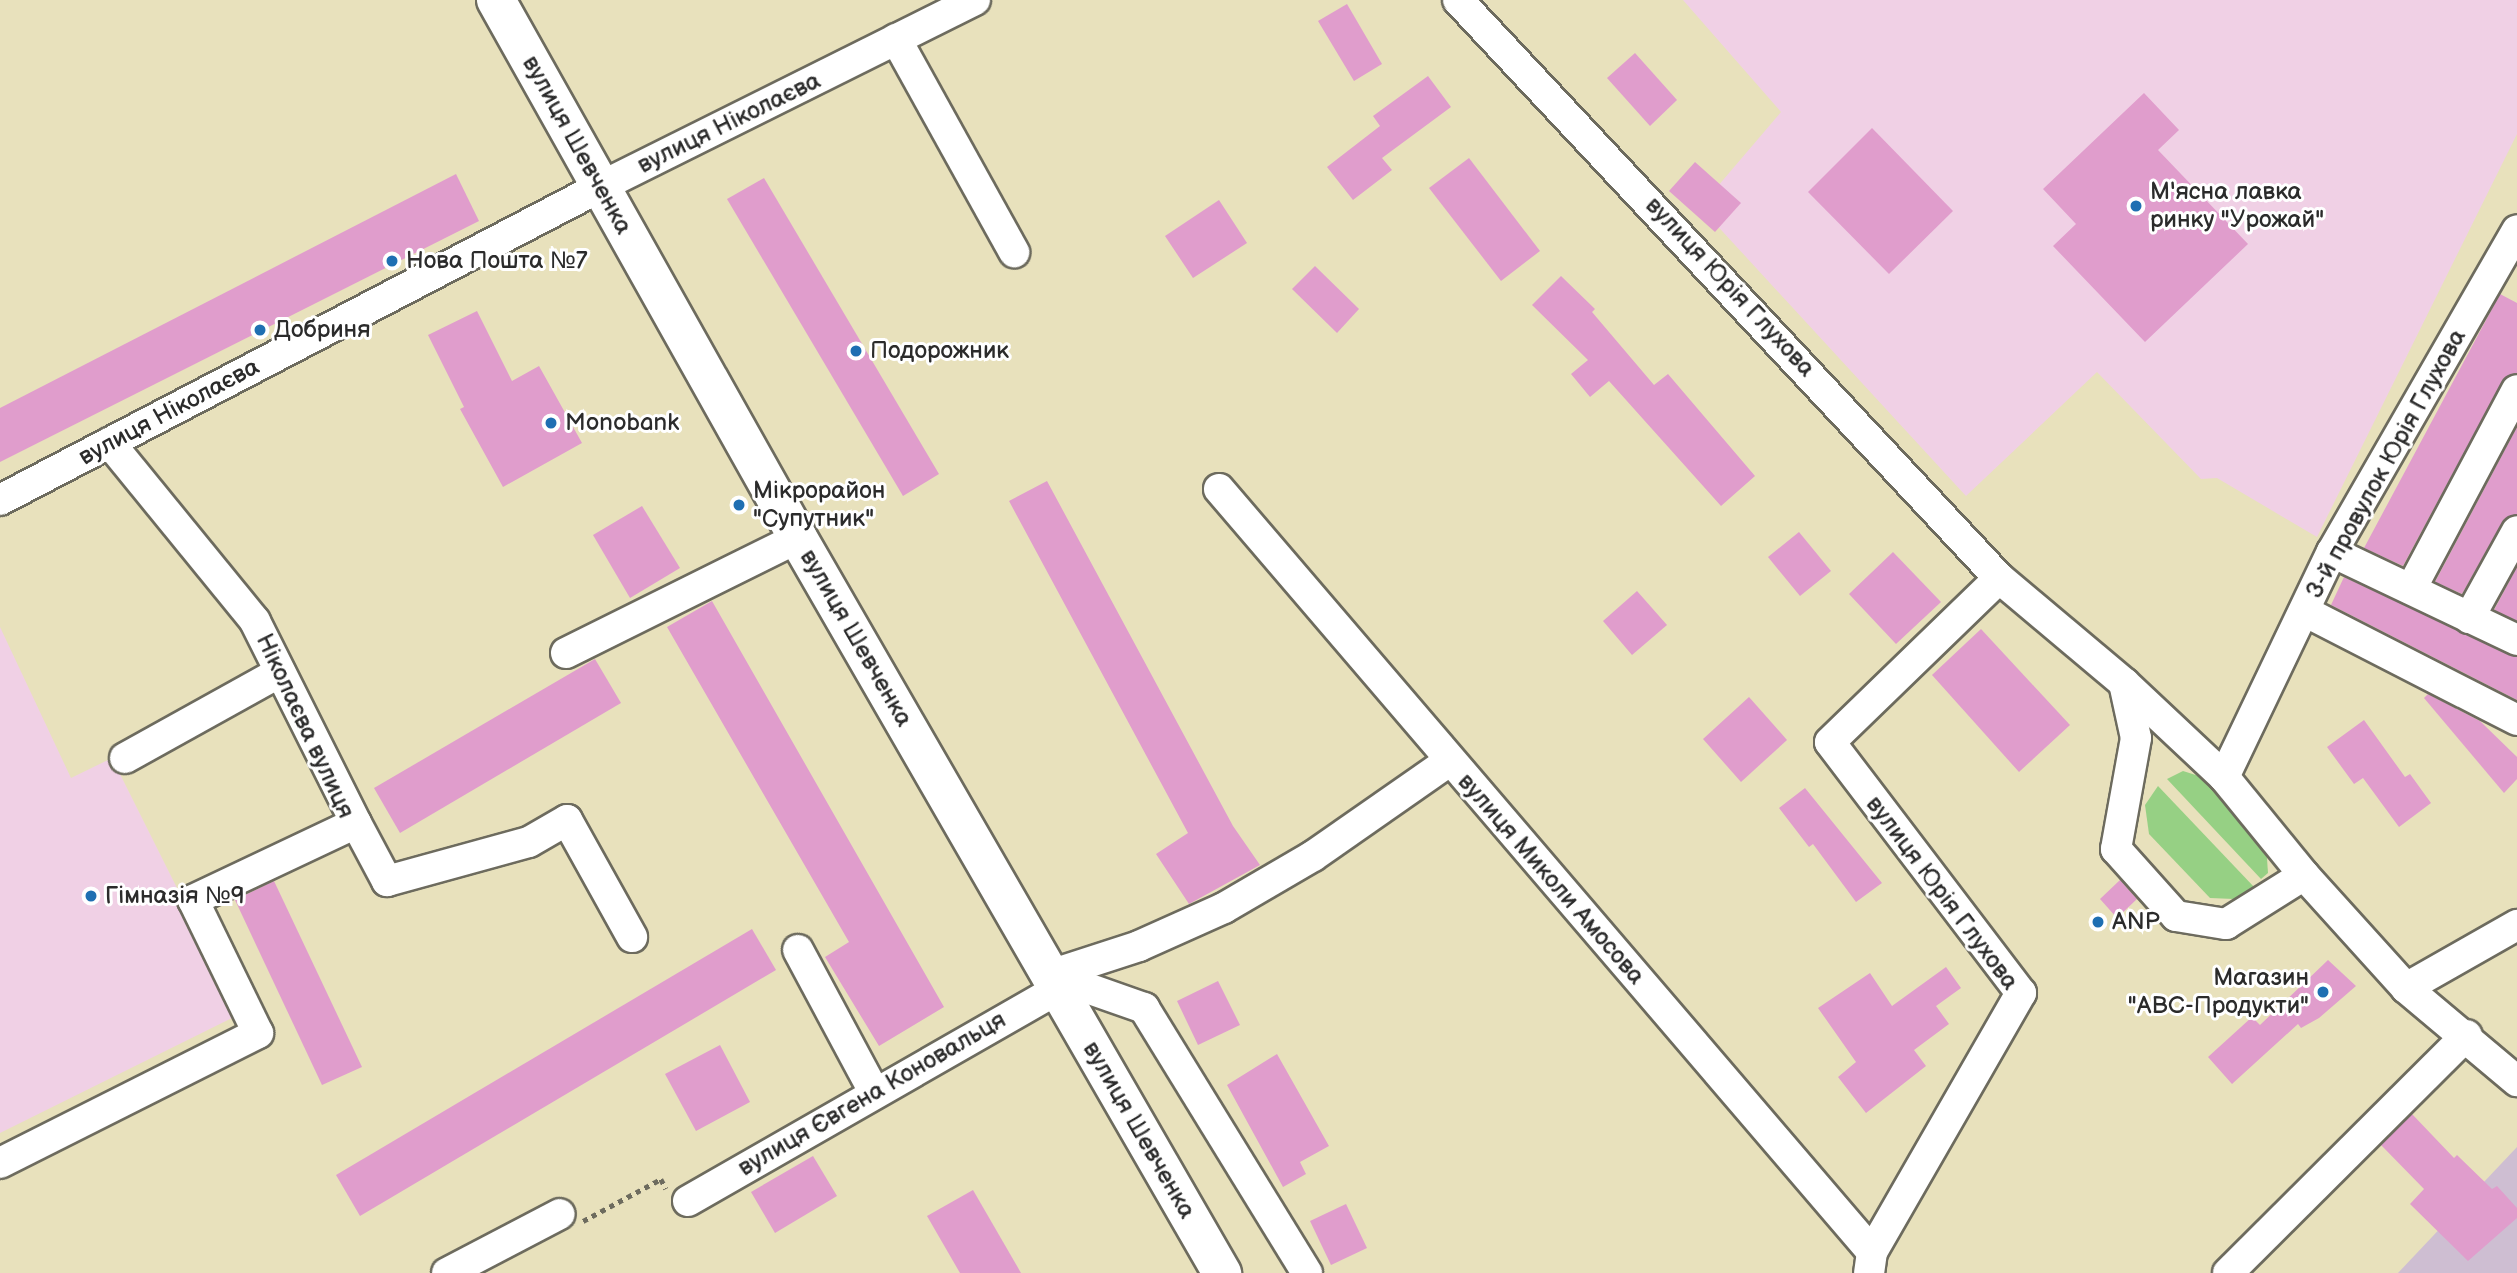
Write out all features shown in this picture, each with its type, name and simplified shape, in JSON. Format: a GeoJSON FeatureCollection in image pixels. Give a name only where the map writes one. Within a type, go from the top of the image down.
{"type":"FeatureCollection","features":[{"type":"Feature","properties":{"kind":"main road","name":"вулиця Шевченка"},"geometry":{"type":"LineString","coordinates":[[496,0],[798,538],[1222,1273]]}},
{"type":"Feature","properties":{"kind":"street","name":"вулиця Ніколаєва"},"geometry":{"type":"LineString","coordinates":[[0,500],[600,187],[975,0]]}},
{"type":"Feature","properties":{"kind":"street","name":"вулиця Юрія Глухова"},"geometry":{"type":"LineString","coordinates":[[1458,0],[1999,578],[2124,683],[2224,777],[2304,875],[2406,988],[2467,1035],[2517,1081]]}},
{"type":"Feature","properties":{"kind":"street"},"geometry":{"type":"LineString","coordinates":[[897,39],[1014,252]]}},
{"type":"Feature","properties":{"kind":"street","name":"3-й провулок Юрія Глухова"},"geometry":{"type":"LineString","coordinates":[[2224,777],[2306,612],[2332,552],[2506,274],[2517,230]]}},
{"type":"Feature","properties":{"kind":"street"},"geometry":{"type":"LineString","coordinates":[[2411,589],[2517,390]]}},
{"type":"Feature","properties":{"kind":"street","name":"Ніколаєва вулиця"},"geometry":{"type":"LineString","coordinates":[[0,1163],[258,1033],[193,900],[356,823],[255,621],[110,443]]}},
{"type":"Feature","properties":{"kind":"street","name":"вулиця Миколи Амосова"},"geometry":{"type":"LineString","coordinates":[[1219,489],[1870,1263]]}},
{"type":"Feature","properties":{"kind":"street"},"geometry":{"type":"LineString","coordinates":[[2469,618],[2517,531]]}},
{"type":"Feature","properties":{"kind":"street"},"geometry":{"type":"LineString","coordinates":[[566,653],[798,538]]}},
{"type":"Feature","properties":{"kind":"street"},"geometry":{"type":"LineString","coordinates":[[2332,552],[2517,640]]}},
{"type":"Feature","properties":{"kind":"street","name":"вулиця Юрія Глухова"},"geometry":{"type":"LineString","coordinates":[[1870,1263],[2021,993],[1830,742],[1999,578]]}},
{"type":"Feature","properties":{"kind":"street"},"geometry":{"type":"LineString","coordinates":[[2306,612],[2517,720]]}},
{"type":"Feature","properties":{"kind":"street"},"geometry":{"type":"LineString","coordinates":[[125,758],[280,671]]}},
{"type":"Feature","properties":{"kind":"street"},"geometry":{"type":"LineString","coordinates":[[2124,683],[2136,738],[2116,849],[2176,916],[2226,924],[2304,875]]}},
{"type":"Feature","properties":{"kind":"street","name":"вулиця Євгена Коновальця"},"geometry":{"type":"LineString","coordinates":[[688,1201],[1054,982],[1224,908],[1313,856],[1449,761]]}},
{"type":"Feature","properties":{"kind":"street"},"geometry":{"type":"LineString","coordinates":[[356,823],[387,881],[529,842],[567,820],[632,937]]}},
{"type":"Feature","properties":{"kind":"street"},"geometry":{"type":"LineString","coordinates":[[2406,988],[2517,925]]}},
{"type":"Feature","properties":{"kind":"street"},"geometry":{"type":"LineString","coordinates":[[798,950],[874,1092]]}},
{"type":"Feature","properties":{"kind":"street"},"geometry":{"type":"LineString","coordinates":[[1054,982],[1144,1008],[1307,1273]]}},
{"type":"Feature","properties":{"kind":"street"},"geometry":{"type":"LineString","coordinates":[[2228,1273],[2467,1035]]}},
{"type":"Feature","properties":{"kind":"street"},"geometry":{"type":"LineString","coordinates":[[447,1273],[560,1214]]}},
{"type":"Feature","properties":{"kind":"path"},"geometry":{"type":"LineString","coordinates":[[560,1214],[586,1221],[661,1179],[672,1200],[688,1201]]}},
{"type":"Feature","properties":{"kind":"shaded area"},"geometry":{"type":"Polygon","coordinates":[[[1683,0],[2517,0],[2517,134],[2317,537],[2217,478],[2201,479],[2097,372],[1966,496],[1700,207],[1781,112],[1683,0]]]}},
{"type":"Feature","properties":{"kind":"shaded area","name":"Гімназія №9"},"geometry":{"type":"Polygon","coordinates":[[[0,627],[71,778],[112,758],[240,1014],[0,1133],[0,627]]]}},
{"type":"Feature","properties":{"kind":"shaded area"},"geometry":{"type":"Polygon","coordinates":[[[2517,1147],[2517,1273],[2398,1273],[2517,1147]]]}},
{"type":"Feature","properties":{"kind":"green space"},"geometry":{"type":"Polygon","coordinates":[[[2183,771],[2202,777],[2266,844],[2268,873],[2261,879],[2167,779],[2183,771]]]}},
{"type":"Feature","properties":{"kind":"green space"},"geometry":{"type":"Polygon","coordinates":[[[2158,786],[2255,888],[2234,899],[2210,898],[2149,834],[2145,805],[2158,786]]]}},
{"type":"Feature","properties":{"kind":"building"},"geometry":{"type":"Polygon","coordinates":[[[1347,4],[1382,64],[1354,81],[1318,21],[1347,4]]]}},
{"type":"Feature","properties":{"kind":"building"},"geometry":{"type":"Polygon","coordinates":[[[1635,53],[1677,100],[1650,126],[1607,78],[1635,53]]]}},
{"type":"Feature","properties":{"kind":"building"},"geometry":{"type":"Polygon","coordinates":[[[1428,76],[1451,107],[1382,158],[1392,170],[1353,200],[1327,167],[1380,126],[1373,116],[1428,76]]]}},
{"type":"Feature","properties":{"kind":"building","name":"М'ясна лавка ринку \"Урожай\""},"geometry":{"type":"Polygon","coordinates":[[[2144,93],[2179,130],[2158,150],[2248,244],[2145,342],[2053,246],[2076,224],[2043,189],[2144,93]]]}},
{"type":"Feature","properties":{"kind":"building"},"geometry":{"type":"Polygon","coordinates":[[[1872,128],[1953,211],[1889,274],[1808,192],[1872,128]]]}},
{"type":"Feature","properties":{"kind":"building"},"geometry":{"type":"Polygon","coordinates":[[[1469,158],[1540,251],[1501,281],[1429,188],[1469,158]]]}},
{"type":"Feature","properties":{"kind":"building"},"geometry":{"type":"Polygon","coordinates":[[[1695,162],[1741,203],[1715,232],[1669,191],[1695,162]]]}},
{"type":"Feature","properties":{"kind":"building"},"geometry":{"type":"Polygon","coordinates":[[[456,174],[479,221],[0,462],[0,408],[456,174]]]}},
{"type":"Feature","properties":{"kind":"building"},"geometry":{"type":"Polygon","coordinates":[[[764,178],[939,474],[903,496],[727,199],[764,178]]]}},
{"type":"Feature","properties":{"kind":"building"},"geometry":{"type":"Polygon","coordinates":[[[1219,200],[1247,243],[1193,278],[1165,236],[1219,200]]]}},
{"type":"Feature","properties":{"kind":"building"},"geometry":{"type":"Polygon","coordinates":[[[1315,266],[1359,309],[1337,333],[1292,289],[1315,266]]]}},
{"type":"Feature","properties":{"kind":"building"},"geometry":{"type":"Polygon","coordinates":[[[1561,276],[1595,309],[1592,312],[1654,385],[1668,374],[1755,476],[1721,506],[1609,381],[1590,397],[1571,374],[1588,360],[1532,305],[1561,276]]]}},
{"type":"Feature","properties":{"kind":"building"},"geometry":{"type":"Polygon","coordinates":[[[2500,294],[2517,303],[2517,373],[2502,382],[2403,566],[2364,548],[2500,294]]]}},
{"type":"Feature","properties":{"kind":"building"},"geometry":{"type":"Polygon","coordinates":[[[477,311],[512,381],[539,366],[582,443],[503,487],[460,409],[464,407],[428,335],[477,311]]]}},
{"type":"Feature","properties":{"kind":"building"},"geometry":{"type":"Polygon","coordinates":[[[2517,427],[2517,514],[2502,523],[2462,594],[2435,582],[2517,427]]]}},
{"type":"Feature","properties":{"kind":"building"},"geometry":{"type":"Polygon","coordinates":[[[1047,481],[1233,826],[1260,865],[1189,904],[1156,854],[1188,833],[1009,501],[1047,481]]]}},
{"type":"Feature","properties":{"kind":"building"},"geometry":{"type":"Polygon","coordinates":[[[642,506],[680,568],[630,598],[593,535],[642,506]]]}},
{"type":"Feature","properties":{"kind":"building"},"geometry":{"type":"Polygon","coordinates":[[[1799,532],[1831,571],[1800,596],[1768,557],[1799,532]]]}},
{"type":"Feature","properties":{"kind":"building"},"geometry":{"type":"Polygon","coordinates":[[[1893,552],[1941,602],[1896,644],[1849,594],[1893,552]]]}},
{"type":"Feature","properties":{"kind":"building"},"geometry":{"type":"Polygon","coordinates":[[[2517,567],[2517,621],[2494,610],[2517,567]]]}},
{"type":"Feature","properties":{"kind":"building"},"geometry":{"type":"Polygon","coordinates":[[[2344,577],[2517,657],[2517,700],[2331,605],[2344,577]]]}},
{"type":"Feature","properties":{"kind":"building"},"geometry":{"type":"Polygon","coordinates":[[[1637,591],[1667,625],[1632,655],[1603,621],[1637,591]]]}},
{"type":"Feature","properties":{"kind":"building"},"geometry":{"type":"Polygon","coordinates":[[[712,601],[944,1007],[879,1046],[825,957],[849,942],[667,627],[712,601]]]}},
{"type":"Feature","properties":{"kind":"building"},"geometry":{"type":"Polygon","coordinates":[[[1981,629],[2070,725],[2019,772],[1932,675],[1981,629]]]}},
{"type":"Feature","properties":{"kind":"building"},"geometry":{"type":"Polygon","coordinates":[[[595,659],[621,703],[400,833],[374,788],[595,659]]]}},
{"type":"Feature","properties":{"kind":"building"},"geometry":{"type":"Polygon","coordinates":[[[2428,694],[2480,721],[2517,757],[2517,779],[2504,793],[2424,698],[2428,694]]]}},
{"type":"Feature","properties":{"kind":"building"},"geometry":{"type":"Polygon","coordinates":[[[1749,697],[1787,740],[1741,782],[1703,739],[1749,697]]]}},
{"type":"Feature","properties":{"kind":"building"},"geometry":{"type":"Polygon","coordinates":[[[2364,720],[2405,777],[2410,774],[2431,803],[2399,827],[2363,778],[2354,784],[2327,747],[2364,720]]]}},
{"type":"Feature","properties":{"kind":"building"},"geometry":{"type":"Polygon","coordinates":[[[1805,788],[1882,883],[1856,902],[1813,844],[1809,847],[1779,808],[1805,788]]]}},
{"type":"Feature","properties":{"kind":"building"},"geometry":{"type":"Polygon","coordinates":[[[2120,880],[2137,899],[2117,918],[2100,899],[2120,880]]]}},
{"type":"Feature","properties":{"kind":"building"},"geometry":{"type":"Polygon","coordinates":[[[274,881],[362,1067],[322,1085],[235,900],[274,881]]]}},
{"type":"Feature","properties":{"kind":"building"},"geometry":{"type":"Polygon","coordinates":[[[752,929],[776,970],[360,1216],[336,1175],[752,929]]]}},
{"type":"Feature","properties":{"kind":"building"},"geometry":{"type":"Polygon","coordinates":[[[2328,960],[2356,986],[2319,1018],[2301,1028],[2298,1024],[2232,1084],[2208,1057],[2252,1017],[2260,1025],[2328,960]]]}},
{"type":"Feature","properties":{"kind":"building"},"geometry":{"type":"Polygon","coordinates":[[[1946,967],[1961,988],[1936,1006],[1949,1024],[1914,1050],[1926,1066],[1866,1113],[1838,1077],[1856,1062],[1818,1008],[1870,973],[1892,1006],[1946,967]]]}},
{"type":"Feature","properties":{"kind":"building"},"geometry":{"type":"Polygon","coordinates":[[[1218,981],[1240,1025],[1198,1045],[1177,1001],[1218,981]]]}},
{"type":"Feature","properties":{"kind":"building"},"geometry":{"type":"Polygon","coordinates":[[[720,1045],[750,1102],[696,1131],[665,1074],[720,1045]]]}},
{"type":"Feature","properties":{"kind":"building"},"geometry":{"type":"Polygon","coordinates":[[[1277,1054],[1329,1146],[1300,1162],[1306,1174],[1283,1187],[1227,1085],[1277,1054]]]}},
{"type":"Feature","properties":{"kind":"building"},"geometry":{"type":"Polygon","coordinates":[[[2412,1114],[2454,1158],[2457,1155],[2492,1189],[2497,1186],[2517,1208],[2517,1218],[2468,1261],[2410,1204],[2424,1189],[2381,1145],[2412,1114]]]}},
{"type":"Feature","properties":{"kind":"building"},"geometry":{"type":"Polygon","coordinates":[[[813,1156],[837,1196],[775,1233],[751,1192],[813,1156]]]}},
{"type":"Feature","properties":{"kind":"building"},"geometry":{"type":"Polygon","coordinates":[[[973,1190],[1021,1273],[960,1273],[927,1216],[973,1190]]]}},
{"type":"Feature","properties":{"kind":"building"},"geometry":{"type":"Polygon","coordinates":[[[1346,1204],[1367,1248],[1331,1265],[1310,1221],[1346,1204]]]}},
{"type":"Feature","properties":{"kind":"place","name":"М'ясна лавка ринку \"Урожай\""},"geometry":{"type":"Point","coordinates":[2136,206]}},
{"type":"Feature","properties":{"kind":"place","name":"Нова Пошта №7"},"geometry":{"type":"Point","coordinates":[392,261]}},
{"type":"Feature","properties":{"kind":"place","name":"Добриня"},"geometry":{"type":"Point","coordinates":[260,330]}},
{"type":"Feature","properties":{"kind":"place","name":"Подорожник"},"geometry":{"type":"Point","coordinates":[856,351]}},
{"type":"Feature","properties":{"kind":"place","name":"Monobank"},"geometry":{"type":"Point","coordinates":[551,423]}},
{"type":"Feature","properties":{"kind":"place","name":"Мікрорайон \"Супутник\""},"geometry":{"type":"Point","coordinates":[739,505]}},
{"type":"Feature","properties":{"kind":"place","name":"Гімназія №9"},"geometry":{"type":"Point","coordinates":[91,896]}},
{"type":"Feature","properties":{"kind":"place","name":"ANP"},"geometry":{"type":"Point","coordinates":[2098,922]}},
{"type":"Feature","properties":{"kind":"place","name":"Магазин \"ABC-Продукти\""},"geometry":{"type":"Point","coordinates":[2323,992]}}]}
